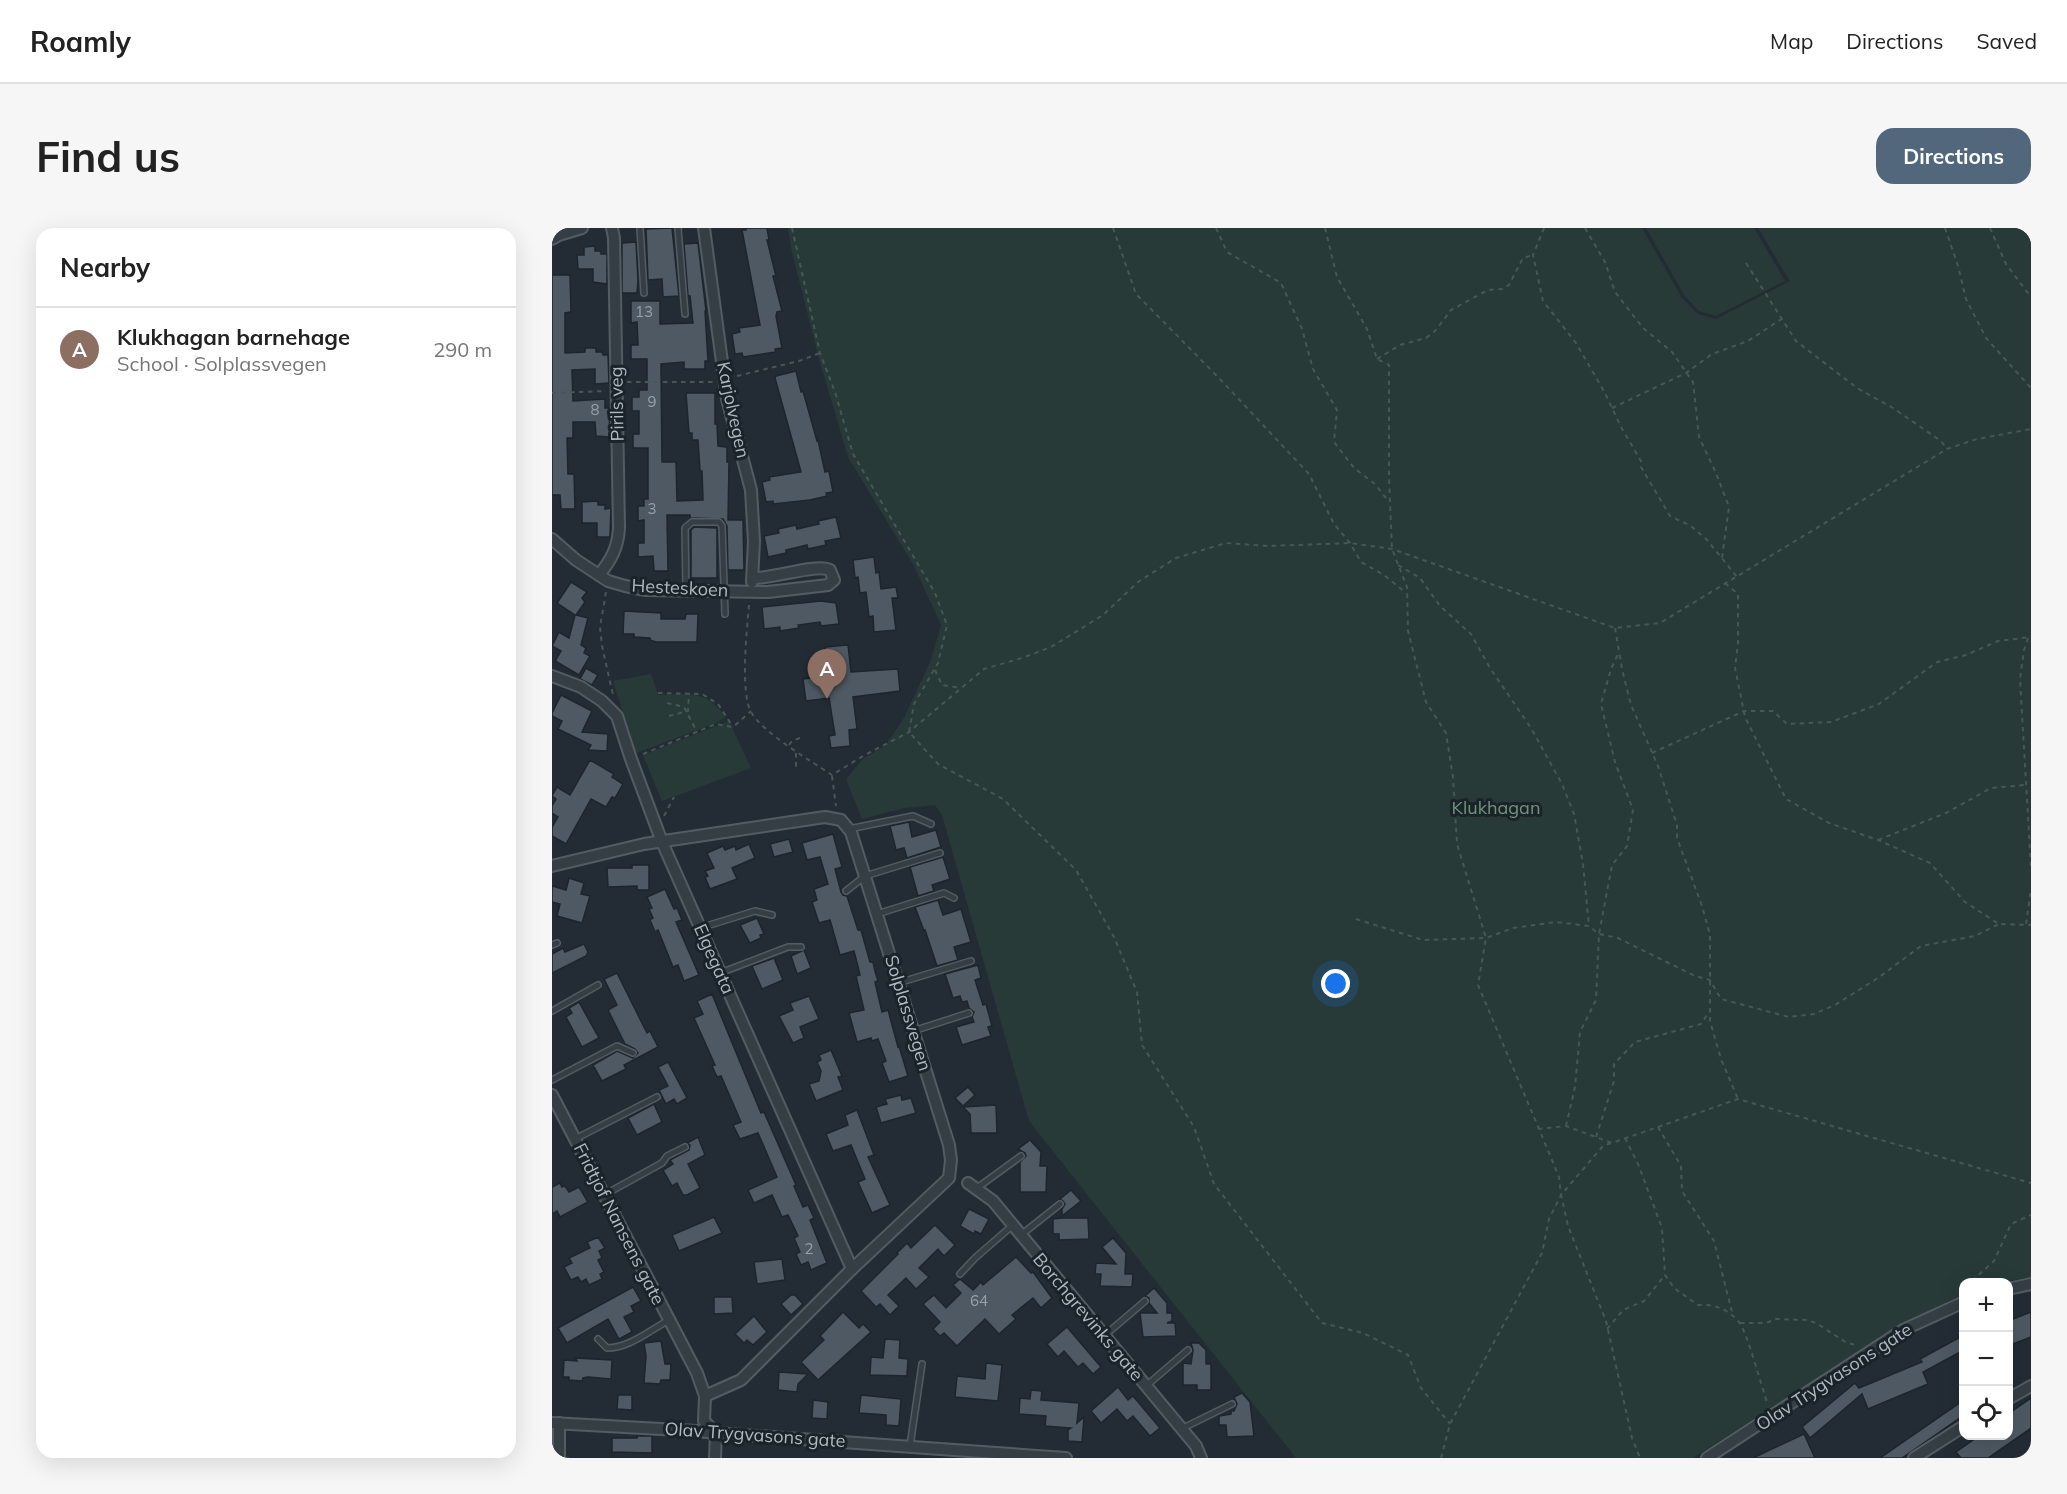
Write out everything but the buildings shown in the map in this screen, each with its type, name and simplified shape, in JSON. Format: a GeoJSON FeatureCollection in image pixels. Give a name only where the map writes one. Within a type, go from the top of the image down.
{"type":"FeatureCollection","features":[{"type":"Feature","properties":{"kind":"street"},"geometry":{"type":"LineString","coordinates":[[555,234],[582,228]]}},
{"type":"Feature","properties":{"kind":"street","name":"Pirils veg"},"geometry":{"type":"LineString","coordinates":[[604,578],[618,540],[614,238],[612,228]]}},
{"type":"Feature","properties":{"kind":"street","name":"Karjolvegen"},"geometry":{"type":"LineString","coordinates":[[704,228],[724,380],[751,489],[754,514],[753,578],[750,591]]}},
{"type":"Feature","properties":{"kind":"street","name":"Hesteskoen"},"geometry":{"type":"LineString","coordinates":[[552,539],[576,560],[604,578],[646,590],[768,592],[813,588],[828,585],[834,580],[830,570],[822,567],[785,575],[753,578]]}},
{"type":"Feature","properties":{"kind":"street"},"geometry":{"type":"LineString","coordinates":[[552,676],[581,687],[617,716]]}},
{"type":"Feature","properties":{"kind":"street","name":"Elgegata"},"geometry":{"type":"LineString","coordinates":[[617,716],[662,842],[852,1269]]}},
{"type":"Feature","properties":{"kind":"street"},"geometry":{"type":"LineString","coordinates":[[552,866],[600,853],[805,814],[841,820],[849,829]]}},
{"type":"Feature","properties":{"kind":"street","name":"Solplassvegen"},"geometry":{"type":"LineString","coordinates":[[705,1396],[741,1380],[852,1269],[949,1178],[951,1160],[949,1145],[849,829]]}},
{"type":"Feature","properties":{"kind":"street","name":"Fridtjof Nansens gate"},"geometry":{"type":"LineString","coordinates":[[552,1095],[555,1108],[575,1139],[697,1373],[705,1396],[704,1421],[716,1434],[715,1458]]}},
{"type":"Feature","properties":{"kind":"street","name":"Borchgrevinks gate"},"geometry":{"type":"LineString","coordinates":[[972,1185],[993,1201],[1022,1235],[1196,1446],[1201,1458]]}},
{"type":"Feature","properties":{"kind":"street"},"geometry":{"type":"LineString","coordinates":[[2013,1288],[2031,1284]]}},
{"type":"Feature","properties":{"kind":"street","name":"Olav Trygvasons gate"},"geometry":{"type":"LineString","coordinates":[[1707,1458],[1863,1355],[1904,1330],[1959,1304]]}},
{"type":"Feature","properties":{"kind":"street"},"geometry":{"type":"LineString","coordinates":[[2013,1395],[2031,1386]]}},
{"type":"Feature","properties":{"kind":"street"},"geometry":{"type":"LineString","coordinates":[[556,1423],[559,1458]]}},
{"type":"Feature","properties":{"kind":"street","name":"Olav Trygvasons gate"},"geometry":{"type":"LineString","coordinates":[[556,1423],[1066,1458]]}},
{"type":"Feature","properties":{"kind":"street"},"geometry":{"type":"LineString","coordinates":[[1914,1458],[1959,1429]]}},
{"type":"Feature","properties":{"kind":"lane"},"geometry":{"type":"LineString","coordinates":[[640,228],[644,293]]}},
{"type":"Feature","properties":{"kind":"lane"},"geometry":{"type":"LineString","coordinates":[[678,228],[685,314]]}},
{"type":"Feature","properties":{"kind":"lane"},"geometry":{"type":"LineString","coordinates":[[686,591],[685,528],[692,522],[719,522],[722,526],[725,614]]}},
{"type":"Feature","properties":{"kind":"lane"},"geometry":{"type":"LineString","coordinates":[[849,829],[913,816],[931,824]]}},
{"type":"Feature","properties":{"kind":"lane"},"geometry":{"type":"LineString","coordinates":[[846,891],[865,876],[940,853]]}},
{"type":"Feature","properties":{"kind":"lane"},"geometry":{"type":"LineString","coordinates":[[877,914],[944,893],[954,898]]}},
{"type":"Feature","properties":{"kind":"lane"},"geometry":{"type":"LineString","coordinates":[[700,928],[755,911],[772,915]]}},
{"type":"Feature","properties":{"kind":"lane"},"geometry":{"type":"LineString","coordinates":[[720,973],[788,947],[801,947]]}},
{"type":"Feature","properties":{"kind":"lane"},"geometry":{"type":"LineString","coordinates":[[898,983],[971,961]]}},
{"type":"Feature","properties":{"kind":"lane"},"geometry":{"type":"LineString","coordinates":[[552,1011],[598,985]]}},
{"type":"Feature","properties":{"kind":"lane"},"geometry":{"type":"LineString","coordinates":[[913,1031],[969,1013]]}},
{"type":"Feature","properties":{"kind":"lane"},"geometry":{"type":"LineString","coordinates":[[552,1080],[617,1046],[633,1053]]}},
{"type":"Feature","properties":{"kind":"lane"},"geometry":{"type":"LineString","coordinates":[[575,1139],[657,1097]]}},
{"type":"Feature","properties":{"kind":"lane"},"geometry":{"type":"LineString","coordinates":[[604,1195],[662,1163],[667,1156],[685,1147]]}},
{"type":"Feature","properties":{"kind":"lane"},"geometry":{"type":"LineString","coordinates":[[972,1185],[1021,1156]]}},
{"type":"Feature","properties":{"kind":"lane"},"geometry":{"type":"LineString","coordinates":[[1022,1235],[1060,1204]]}},
{"type":"Feature","properties":{"kind":"lane"},"geometry":{"type":"LineString","coordinates":[[960,1274],[1013,1225]]}},
{"type":"Feature","properties":{"kind":"lane"},"geometry":{"type":"LineString","coordinates":[[1104,1336],[1145,1301]]}},
{"type":"Feature","properties":{"kind":"lane","name":"Fridtjof Nansens gate"},"geometry":{"type":"LineString","coordinates":[[598,1339],[607,1348],[617,1348],[669,1320]]}},
{"type":"Feature","properties":{"kind":"lane"},"geometry":{"type":"LineString","coordinates":[[1146,1386],[1188,1350]]}},
{"type":"Feature","properties":{"kind":"lane"},"geometry":{"type":"LineString","coordinates":[[910,1446],[922,1364]]}},
{"type":"Feature","properties":{"kind":"lane"},"geometry":{"type":"LineString","coordinates":[[1181,1429],[1232,1404]]}},
{"type":"Feature","properties":{"kind":"path"},"geometry":{"type":"LineString","coordinates":[[792,228],[820,353],[835,392],[853,454],[935,593],[947,625],[938,663],[914,704],[909,732]]}},
{"type":"Feature","properties":{"kind":"path"},"geometry":{"type":"LineString","coordinates":[[1113,228],[1136,294],[1218,376],[1310,474],[1334,524],[1350,543],[1361,562],[1384,574],[1407,594]]}},
{"type":"Feature","properties":{"kind":"path"},"geometry":{"type":"LineString","coordinates":[[1216,228],[1227,252],[1281,283],[1302,329],[1312,369],[1337,410],[1334,442],[1354,468],[1375,484],[1390,504]]}},
{"type":"Feature","properties":{"kind":"path"},"geometry":{"type":"LineString","coordinates":[[1325,228],[1337,277],[1367,329],[1377,359],[1389,365],[1392,549],[1407,587],[1408,631],[1426,702],[1446,733],[1453,777],[1457,844],[1486,938],[1478,985],[1559,1177],[1568,1226],[1607,1329],[1630,1429],[1640,1458]]}},
{"type":"Feature","properties":{"kind":"path"},"geometry":{"type":"LineString","coordinates":[[1545,228],[1533,255],[1543,301],[1576,343],[1641,461],[1641,467],[1670,516],[1691,526],[1707,540],[1737,577]]}},
{"type":"Feature","properties":{"kind":"path"},"geometry":{"type":"LineString","coordinates":[[1585,228],[1605,262],[1616,292],[1643,328],[1672,352],[1693,382],[1700,437],[1729,507],[1722,558]]}},
{"type":"Feature","properties":{"kind":"path"},"geometry":{"type":"LineString","coordinates":[[1945,228],[1966,299],[1986,338],[2031,388]]}},
{"type":"Feature","properties":{"kind":"path"},"geometry":{"type":"LineString","coordinates":[[1990,228],[2006,264],[2031,297]]}},
{"type":"Feature","properties":{"kind":"path"},"geometry":{"type":"LineString","coordinates":[[1377,359],[1400,345],[1426,338],[1436,330],[1451,310],[1488,290],[1502,290],[1509,285],[1523,258],[1533,255]]}},
{"type":"Feature","properties":{"kind":"path"},"geometry":{"type":"LineString","coordinates":[[1746,263],[1796,341],[1857,388],[1893,408],[1941,441],[1947,449]]}},
{"type":"Feature","properties":{"kind":"path"},"geometry":{"type":"LineString","coordinates":[[1612,408],[1686,373],[1712,354],[1748,341],[1783,318]]}},
{"type":"Feature","properties":{"kind":"path"},"geometry":{"type":"LineString","coordinates":[[552,393],[611,391],[623,382],[717,382],[799,362],[820,353]]}},
{"type":"Feature","properties":{"kind":"path"},"geometry":{"type":"LineString","coordinates":[[832,775],[909,732],[984,669],[1052,647],[1103,615],[1138,582],[1176,558],[1226,543],[1268,546],[1350,543],[1392,549],[1615,628],[1660,622],[1947,449],[1977,439],[2031,429]]}},
{"type":"Feature","properties":{"kind":"path"},"geometry":{"type":"LineString","coordinates":[[1398,565],[1420,578],[1440,606],[1471,634],[1490,668],[1531,728],[1562,784],[1574,814],[1583,864],[1589,926]]}},
{"type":"Feature","properties":{"kind":"path"},"geometry":{"type":"LineString","coordinates":[[604,578],[600,627],[617,716]]}},
{"type":"Feature","properties":{"kind":"path"},"geometry":{"type":"LineString","coordinates":[[1725,583],[1738,594],[1738,644],[1735,668],[1745,717],[1786,799],[1829,823],[1878,840],[1930,863],[1965,902],[1999,924]]}},
{"type":"Feature","properties":{"kind":"path"},"geometry":{"type":"LineString","coordinates":[[750,591],[746,671],[751,711],[764,728],[832,775],[836,805],[835,818]]}},
{"type":"Feature","properties":{"kind":"path"},"geometry":{"type":"LineString","coordinates":[[1615,628],[1631,705],[1652,753],[1677,825],[1677,838],[1710,935],[1710,1021],[1721,1059],[1738,1099]]}},
{"type":"Feature","properties":{"kind":"path"},"geometry":{"type":"LineString","coordinates":[[1652,753],[1744,711],[1773,711],[1788,724],[1831,722],[1880,704],[1937,662],[1966,655],[1998,641],[2030,637]]}},
{"type":"Feature","properties":{"kind":"path"},"geometry":{"type":"LineString","coordinates":[[2030,637],[2024,650],[2020,679],[2031,868]]}},
{"type":"Feature","properties":{"kind":"path"},"geometry":{"type":"LineString","coordinates":[[1566,1126],[1575,1087],[1580,1032],[1596,1000],[1599,934],[1612,865],[1628,846],[1633,810],[1615,762],[1601,704],[1611,669],[1619,652]]}},
{"type":"Feature","properties":{"kind":"path"},"geometry":{"type":"LineString","coordinates":[[935,670],[942,685],[961,688]]}},
{"type":"Feature","properties":{"kind":"path"},"geometry":{"type":"LineString","coordinates":[[658,693],[702,694],[718,704],[733,727]]}},
{"type":"Feature","properties":{"kind":"path"},"geometry":{"type":"LineString","coordinates":[[688,711],[689,693]]}},
{"type":"Feature","properties":{"kind":"path"},"geometry":{"type":"LineString","coordinates":[[667,703],[684,707],[697,732]]}},
{"type":"Feature","properties":{"kind":"path"},"geometry":{"type":"LineString","coordinates":[[669,716],[688,711]]}},
{"type":"Feature","properties":{"kind":"path"},"geometry":{"type":"LineString","coordinates":[[733,727],[751,711]]}},
{"type":"Feature","properties":{"kind":"path"},"geometry":{"type":"LineString","coordinates":[[631,759],[716,724],[733,727]]}},
{"type":"Feature","properties":{"kind":"path"},"geometry":{"type":"LineString","coordinates":[[909,732],[938,764],[1003,799],[1076,870],[1114,937],[1137,992],[1142,1045],[1194,1127],[1214,1184],[1322,1323],[1363,1333],[1408,1354],[1421,1388],[1450,1424]]}},
{"type":"Feature","properties":{"kind":"path"},"geometry":{"type":"LineString","coordinates":[[789,745],[800,738]]}},
{"type":"Feature","properties":{"kind":"path"},"geometry":{"type":"LineString","coordinates":[[796,751],[796,768]]}},
{"type":"Feature","properties":{"kind":"path"},"geometry":{"type":"LineString","coordinates":[[1878,840],[1946,813],[1991,788],[2025,785]]}},
{"type":"Feature","properties":{"kind":"path"},"geometry":{"type":"LineString","coordinates":[[657,830],[674,797]]}},
{"type":"Feature","properties":{"kind":"path"},"geometry":{"type":"LineString","coordinates":[[2026,924],[2031,889]]}},
{"type":"Feature","properties":{"kind":"path"},"geometry":{"type":"LineString","coordinates":[[1356,919],[1423,940],[1486,938],[1513,928],[1556,922],[1589,926],[1599,934],[1618,938],[1695,976],[1710,980],[1721,999],[1789,1017],[1814,1014],[1835,1005],[1922,946],[1975,936],[1999,924],[2031,925]]}},
{"type":"Feature","properties":{"kind":"path"},"geometry":{"type":"LineString","coordinates":[[1596,1137],[1614,1081],[1614,1064],[1635,1042],[1701,1024],[1710,1010]]}},
{"type":"Feature","properties":{"kind":"path"},"geometry":{"type":"LineString","coordinates":[[1441,1458],[1450,1424],[1542,1253],[1549,1219],[1561,1195],[1603,1146],[1738,1099],[2031,1183]]}},
{"type":"Feature","properties":{"kind":"path"},"geometry":{"type":"LineString","coordinates":[[1539,1129],[1566,1126],[1611,1143]]}},
{"type":"Feature","properties":{"kind":"path"},"geometry":{"type":"LineString","coordinates":[[1658,1127],[1681,1166],[1682,1191],[1714,1241],[1733,1317]]}},
{"type":"Feature","properties":{"kind":"path"},"geometry":{"type":"LineString","coordinates":[[1625,1138],[1638,1164],[1662,1228],[1665,1275],[1674,1288],[1698,1305],[1710,1304],[1726,1310],[1740,1323],[1771,1417]]}},
{"type":"Feature","properties":{"kind":"path"},"geometry":{"type":"LineString","coordinates":[[1975,1278],[1994,1261],[2011,1224],[2031,1215]]}},
{"type":"Feature","properties":{"kind":"path"},"geometry":{"type":"LineString","coordinates":[[1607,1329],[1623,1310],[1644,1301],[1665,1275]]}},
{"type":"Feature","properties":{"kind":"path"},"geometry":{"type":"LineString","coordinates":[[1740,1323],[1766,1323],[1776,1319],[1807,1320],[1816,1323],[1847,1343],[1860,1346],[1863,1355]]}},
{"type":"Feature","properties":{"kind":"green space","name":"Klukhagan"},"geometry":{"type":"Polygon","coordinates":[[[788,228],[1642,228],[1682,298],[1698,314],[1716,319],[1790,281],[1758,228],[2031,228],[2031,1277],[2013,1280],[2013,1278],[1959,1278],[1959,1296],[1900,1325],[1693,1458],[1296,1458],[1029,1121],[942,815],[935,805],[904,808],[862,819],[846,779],[864,758],[885,746],[904,718],[931,660],[941,625],[914,566],[848,457],[819,359],[788,228]]]}},
{"type":"Feature","properties":{"kind":"green space"},"geometry":{"type":"Polygon","coordinates":[[[1646,228],[1754,228],[1785,281],[1716,316],[1699,311],[1684,295],[1646,228]]]}},
{"type":"Feature","properties":{"kind":"green space"},"geometry":{"type":"Polygon","coordinates":[[[651,674],[658,695],[688,694],[703,697],[726,717],[716,723],[636,753],[613,681],[651,674]]]}},
{"type":"Feature","properties":{"kind":"green space"},"geometry":{"type":"Polygon","coordinates":[[[729,721],[751,768],[662,801],[643,755],[729,721]]]}},
{"type":"Feature","properties":{"kind":"place","name":"Klukhagan barnehage"},"geometry":{"type":"Point","coordinates":[827,699]}}]}
